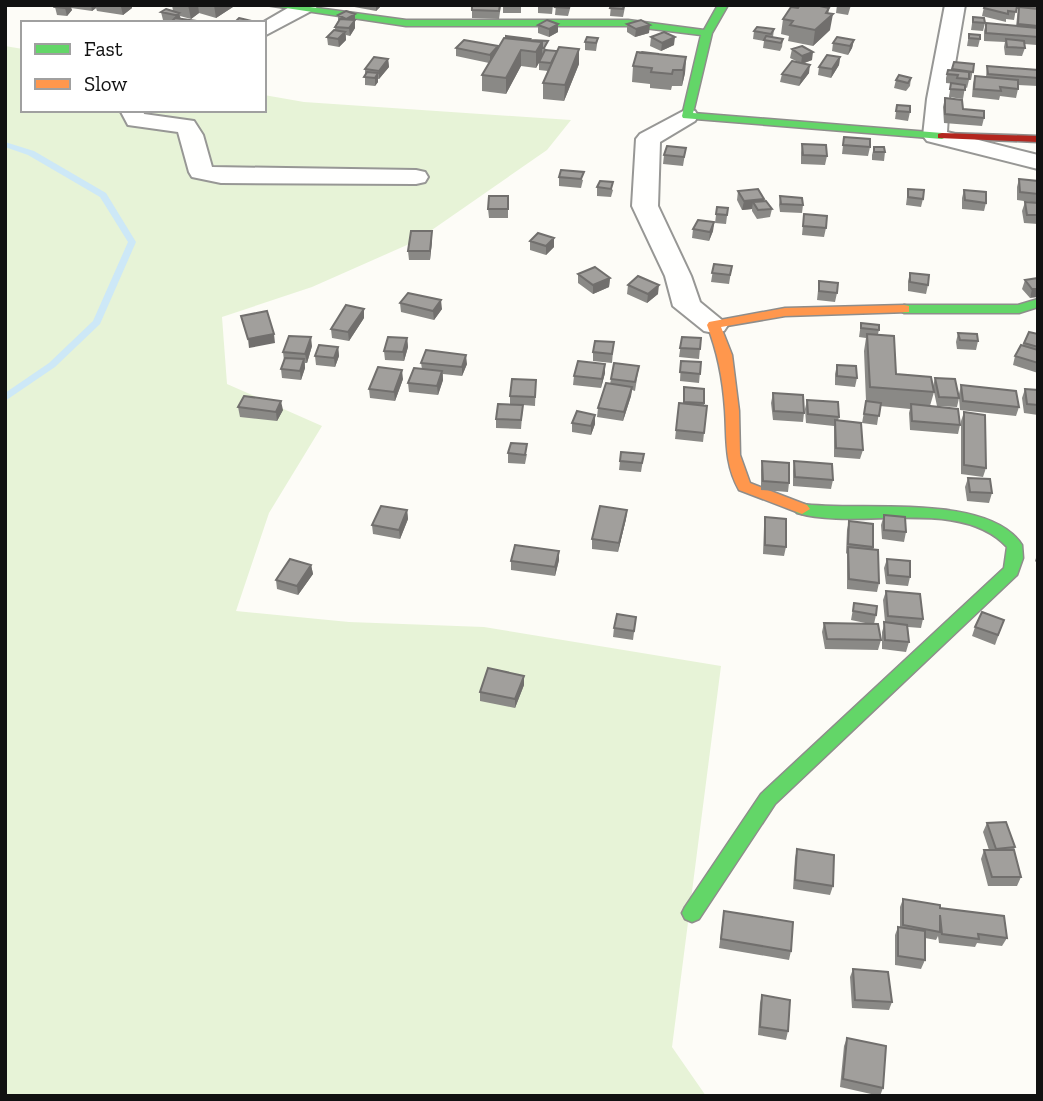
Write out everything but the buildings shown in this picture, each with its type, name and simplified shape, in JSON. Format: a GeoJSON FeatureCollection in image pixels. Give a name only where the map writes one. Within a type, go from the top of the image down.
{"type":"FeatureCollection","features":[{"type":"Feature","properties":{"kind":"street"},"geometry":{"type":"LineString","coordinates":[[271,5],[406,23],[628,23],[707,33]]}},
{"type":"Feature","properties":{"kind":"street"},"geometry":{"type":"LineString","coordinates":[[687,116],[707,33],[723,5]]}},
{"type":"Feature","properties":{"kind":"street"},"geometry":{"type":"LineString","coordinates":[[935,136],[938,100],[955,5]]}},
{"type":"Feature","properties":{"kind":"street"},"geometry":{"type":"LineString","coordinates":[[266,29],[303,8]]}},
{"type":"Feature","properties":{"kind":"street"},"geometry":{"type":"LineString","coordinates":[[132,112],[136,120],[186,126],[201,172],[221,176],[416,177]]}},
{"type":"Feature","properties":{"kind":"street"},"geometry":{"type":"LineString","coordinates":[[692,913],[768,799],[1011,571],[1015,558],[1009,537],[1000,530],[973,519],[934,513],[830,514],[802,510],[744,486],[733,455],[732,411],[725,355],[714,326],[687,306],[678,276],[645,206],[648,139],[687,116],[935,136],[1038,139]]}},
{"type":"Feature","properties":{"kind":"street"},"geometry":{"type":"LineString","coordinates":[[935,136],[1038,162]]}},
{"type":"Feature","properties":{"kind":"street"},"geometry":{"type":"LineString","coordinates":[[714,326],[745,316],[783,310],[1019,309],[1038,303]]}},
{"type":"Feature","properties":{"kind":"green space"},"geometry":{"type":"Polygon","coordinates":[[[5,46],[21,49],[21,112],[266,112],[266,95],[304,102],[571,120],[547,150],[416,241],[312,287],[222,317],[227,384],[322,426],[269,513],[236,611],[349,622],[484,627],[721,666],[672,1047],[706,1096],[5,1096],[5,46]]]}},
{"type":"Feature","properties":{"kind":"waterway"},"geometry":{"type":"LineString","coordinates":[[5,144],[31,153],[103,195],[132,242],[97,322],[52,365],[5,398]]}},
{"type":"Feature","properties":{"kind":"traffic: fast"},"geometry":{"type":"LineString","coordinates":[[271,5],[406,23],[628,23],[707,33]]}},
{"type":"Feature","properties":{"kind":"traffic: fast"},"geometry":{"type":"LineString","coordinates":[[723,5],[707,33],[687,116],[942,136]]}},
{"type":"Feature","properties":{"kind":"traffic: fast"},"geometry":{"type":"LineString","coordinates":[[904,309],[1019,309],[1038,303]]}},
{"type":"Feature","properties":{"kind":"traffic: fast"},"geometry":{"type":"LineString","coordinates":[[692,913],[768,799],[1011,571],[1015,558],[1014,545],[1000,530],[978,521],[917,513],[852,513],[802,509]]}},
{"type":"Feature","properties":{"kind":"traffic: slow"},"geometry":{"type":"LineString","coordinates":[[802,509],[744,486],[733,455],[732,411],[725,355],[714,325],[785,312],[904,309]]}},
{"type":"Feature","properties":{"kind":"traffic: jam"},"geometry":{"type":"LineString","coordinates":[[942,136],[1038,139]]}}]}
